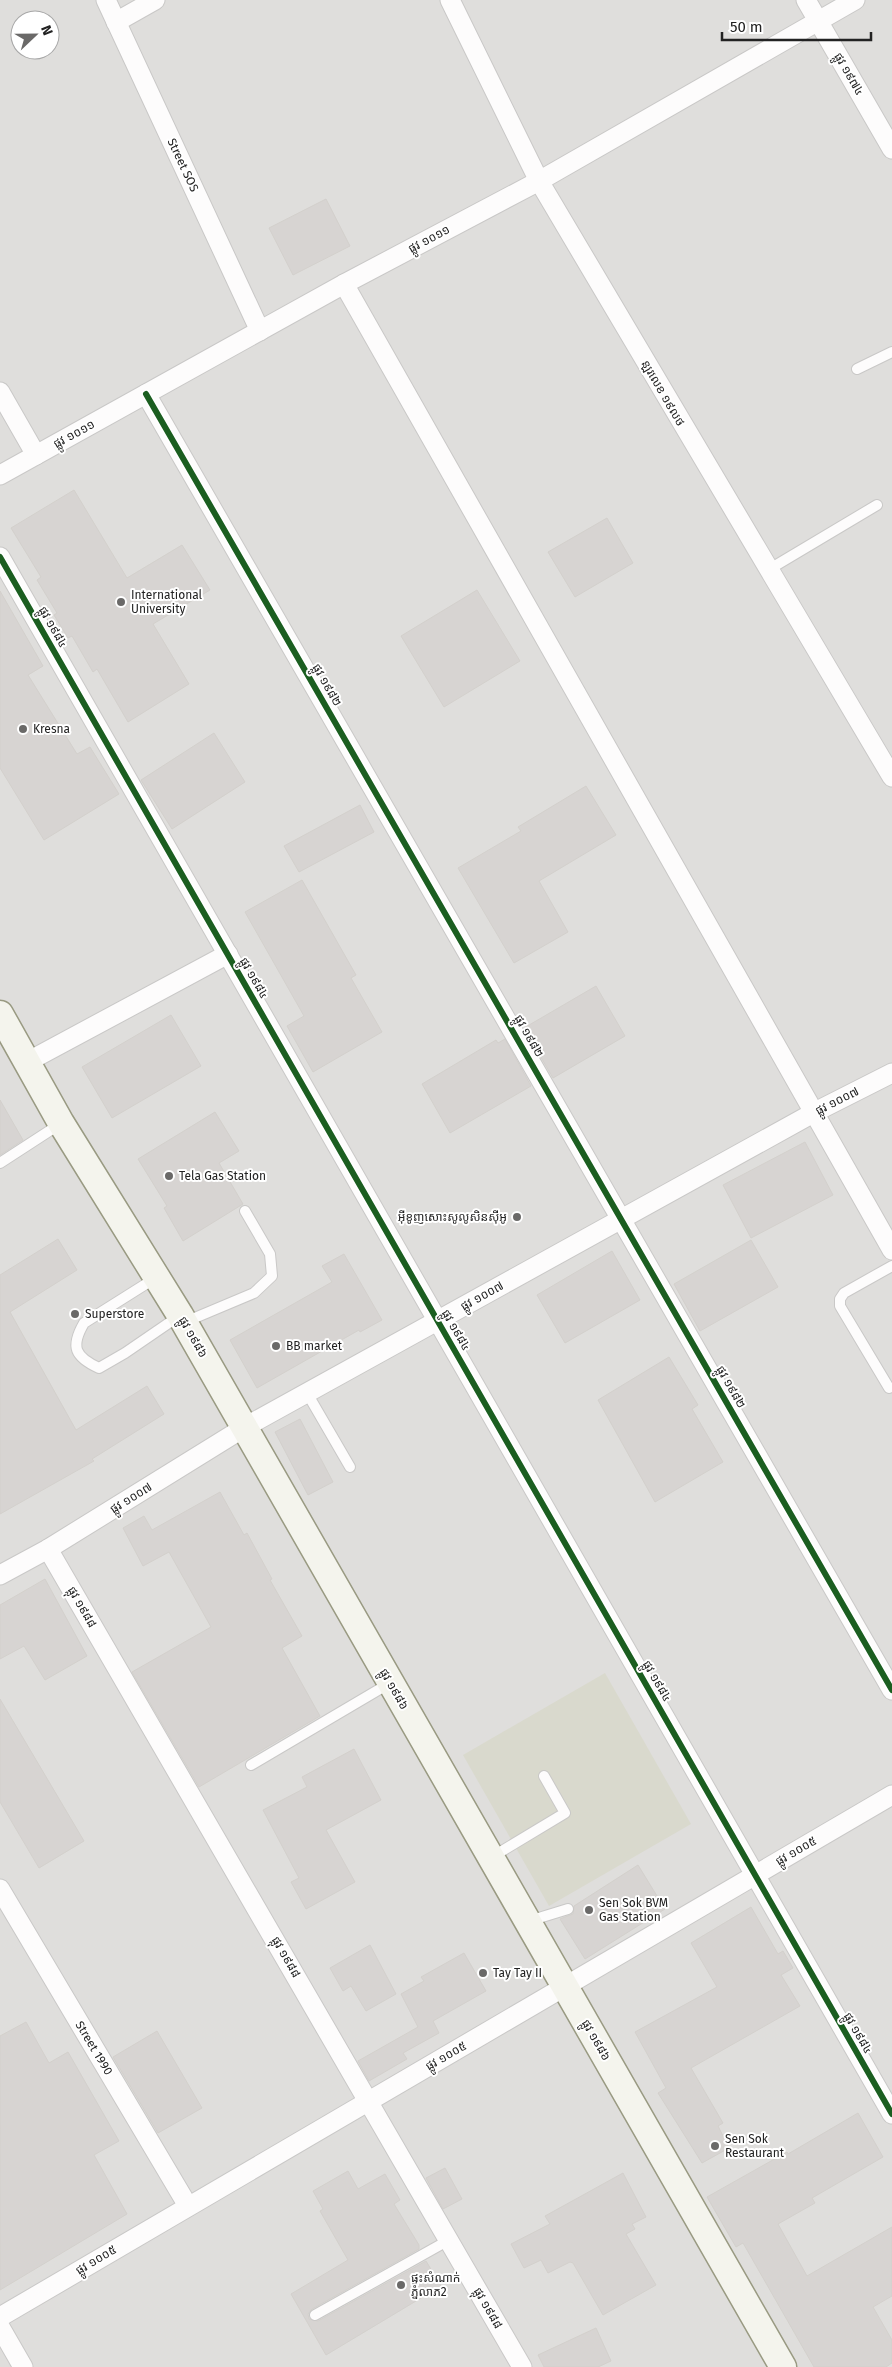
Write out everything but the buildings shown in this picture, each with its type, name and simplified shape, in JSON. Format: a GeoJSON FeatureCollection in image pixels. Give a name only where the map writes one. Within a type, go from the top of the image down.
{"type":"FeatureCollection","features":[{"type":"Feature","properties":{"kind":"main road","name":"ផ្លូវ ១៩៨៦"},"geometry":{"type":"LineString","coordinates":[[0,1014],[61,1123],[158,1277],[783,2367]]}},
{"type":"Feature","properties":{"kind":"street","name":"Street SOS"},"geometry":{"type":"LineString","coordinates":[[106,0],[260,331]]}},
{"type":"Feature","properties":{"kind":"street"},"geometry":{"type":"LineString","coordinates":[[116,22],[155,0]]}},
{"type":"Feature","properties":{"kind":"street","name":"ន្ឡរលេខ ១៩លថ"},"geometry":{"type":"LineString","coordinates":[[450,0],[539,181],[768,570],[890,771]]}},
{"type":"Feature","properties":{"kind":"street","name":"ផ្លូវ ១៩៧៤"},"geometry":{"type":"LineString","coordinates":[[806,0],[892,149]]}},
{"type":"Feature","properties":{"kind":"street","name":"ផ្លូវ ១០១១"},"geometry":{"type":"LineString","coordinates":[[0,475],[344,284],[539,181],[855,0]]}},
{"type":"Feature","properties":{"kind":"street"},"geometry":{"type":"LineString","coordinates":[[344,284],[892,1250]]}},
{"type":"Feature","properties":{"kind":"street"},"geometry":{"type":"LineString","coordinates":[[0,392],[36,455]]}},
{"type":"Feature","properties":{"kind":"street","name":"ផ្លូវ ១៩៨២"},"geometry":{"type":"LineString","coordinates":[[146,394],[892,1690]]}},
{"type":"Feature","properties":{"kind":"street","name":"ផ្លូវ ១៩៨៤"},"geometry":{"type":"LineString","coordinates":[[0,557],[892,2114]]}},
{"type":"Feature","properties":{"kind":"street"},"geometry":{"type":"LineString","coordinates":[[27,1062],[228,954]]}},
{"type":"Feature","properties":{"kind":"street","name":"ផ្លូវ ១០០៧"},"geometry":{"type":"LineString","coordinates":[[0,1575],[48,1549],[244,1427],[815,1112],[892,1073]]}},
{"type":"Feature","properties":{"kind":"street","name":"ផ្លុវ ១៩៨៨"},"geometry":{"type":"LineString","coordinates":[[48,1549],[522,2367]]}},
{"type":"Feature","properties":{"kind":"street","name":"ផ្លូវ ១០០៥"},"geometry":{"type":"LineString","coordinates":[[0,2317],[565,1986],[609,1953],[755,1875],[892,1795]]}},
{"type":"Feature","properties":{"kind":"street","name":"Street 1990"},"geometry":{"type":"LineString","coordinates":[[0,1889],[188,2206]]}},
{"type":"Feature","properties":{"kind":"street"},"geometry":{"type":"LineString","coordinates":[[0,2327],[23,2367]]}},
{"type":"Feature","properties":{"kind":"lane"},"geometry":{"type":"LineString","coordinates":[[858,369],[892,352]]}},
{"type":"Feature","properties":{"kind":"lane"},"geometry":{"type":"LineString","coordinates":[[768,570],[877,505]]}},
{"type":"Feature","properties":{"kind":"lane"},"geometry":{"type":"LineString","coordinates":[[0,1163],[61,1123]]}},
{"type":"Feature","properties":{"kind":"lane"},"geometry":{"type":"LineString","coordinates":[[158,1277],[84,1324],[78,1334],[76,1347],[84,1361],[99,1368],[182,1319],[254,1293],[272,1276],[270,1254],[245,1211]]}},
{"type":"Feature","properties":{"kind":"lane"},"geometry":{"type":"LineString","coordinates":[[889,1388],[840,1306],[840,1299],[844,1293],[892,1266]]}},
{"type":"Feature","properties":{"kind":"lane"},"geometry":{"type":"LineString","coordinates":[[307,1393],[350,1467]]}},
{"type":"Feature","properties":{"kind":"lane"},"geometry":{"type":"LineString","coordinates":[[251,1765],[391,1683]]}},
{"type":"Feature","properties":{"kind":"lane"},"geometry":{"type":"LineString","coordinates":[[491,1858],[566,1813],[544,1776]]}},
{"type":"Feature","properties":{"kind":"lane"},"geometry":{"type":"LineString","coordinates":[[528,1921],[568,1909]]}},
{"type":"Feature","properties":{"kind":"lane"},"geometry":{"type":"LineString","coordinates":[[315,2315],[449,2240]]}},
{"type":"Feature","properties":{"kind":"shaded area"},"geometry":{"type":"Polygon","coordinates":[[[0,0],[892,0],[892,2367],[0,2367],[0,0]]]}},
{"type":"Feature","properties":{"kind":"shaded area"},"geometry":{"type":"Polygon","coordinates":[[[605,1673],[691,1824],[549,1906],[463,1755],[605,1673]]]}},
{"type":"Feature","properties":{"kind":"cycle path"},"geometry":{"type":"LineString","coordinates":[[146,394],[892,1690]]}},
{"type":"Feature","properties":{"kind":"cycle path"},"geometry":{"type":"LineString","coordinates":[[0,557],[892,2114]]}},
{"type":"Feature","properties":{"kind":"place","name":"International University"},"geometry":{"type":"Point","coordinates":[121,602]}},
{"type":"Feature","properties":{"kind":"place","name":"Kresna"},"geometry":{"type":"Point","coordinates":[23,729]}},
{"type":"Feature","properties":{"kind":"place","name":"Tela Gas Station"},"geometry":{"type":"Point","coordinates":[169,1176]}},
{"type":"Feature","properties":{"kind":"place","name":"អ៊ីខូញសោះសូលូសិនស៊ីអូ"},"geometry":{"type":"Point","coordinates":[517,1217]}},
{"type":"Feature","properties":{"kind":"place","name":"Superstore"},"geometry":{"type":"Point","coordinates":[75,1314]}},
{"type":"Feature","properties":{"kind":"place","name":"BB market"},"geometry":{"type":"Point","coordinates":[276,1346]}},
{"type":"Feature","properties":{"kind":"place","name":"Sen Sok BVM Gas Station"},"geometry":{"type":"Point","coordinates":[589,1910]}},
{"type":"Feature","properties":{"kind":"place","name":"Tay Tay II"},"geometry":{"type":"Point","coordinates":[483,1973]}},
{"type":"Feature","properties":{"kind":"place","name":"Sen Sok Restaurant"},"geometry":{"type":"Point","coordinates":[715,2146]}},
{"type":"Feature","properties":{"kind":"place","name":"ផ្ទះសំណាក់ ភ្នំលាភ2"},"geometry":{"type":"Point","coordinates":[401,2285]}}]}
